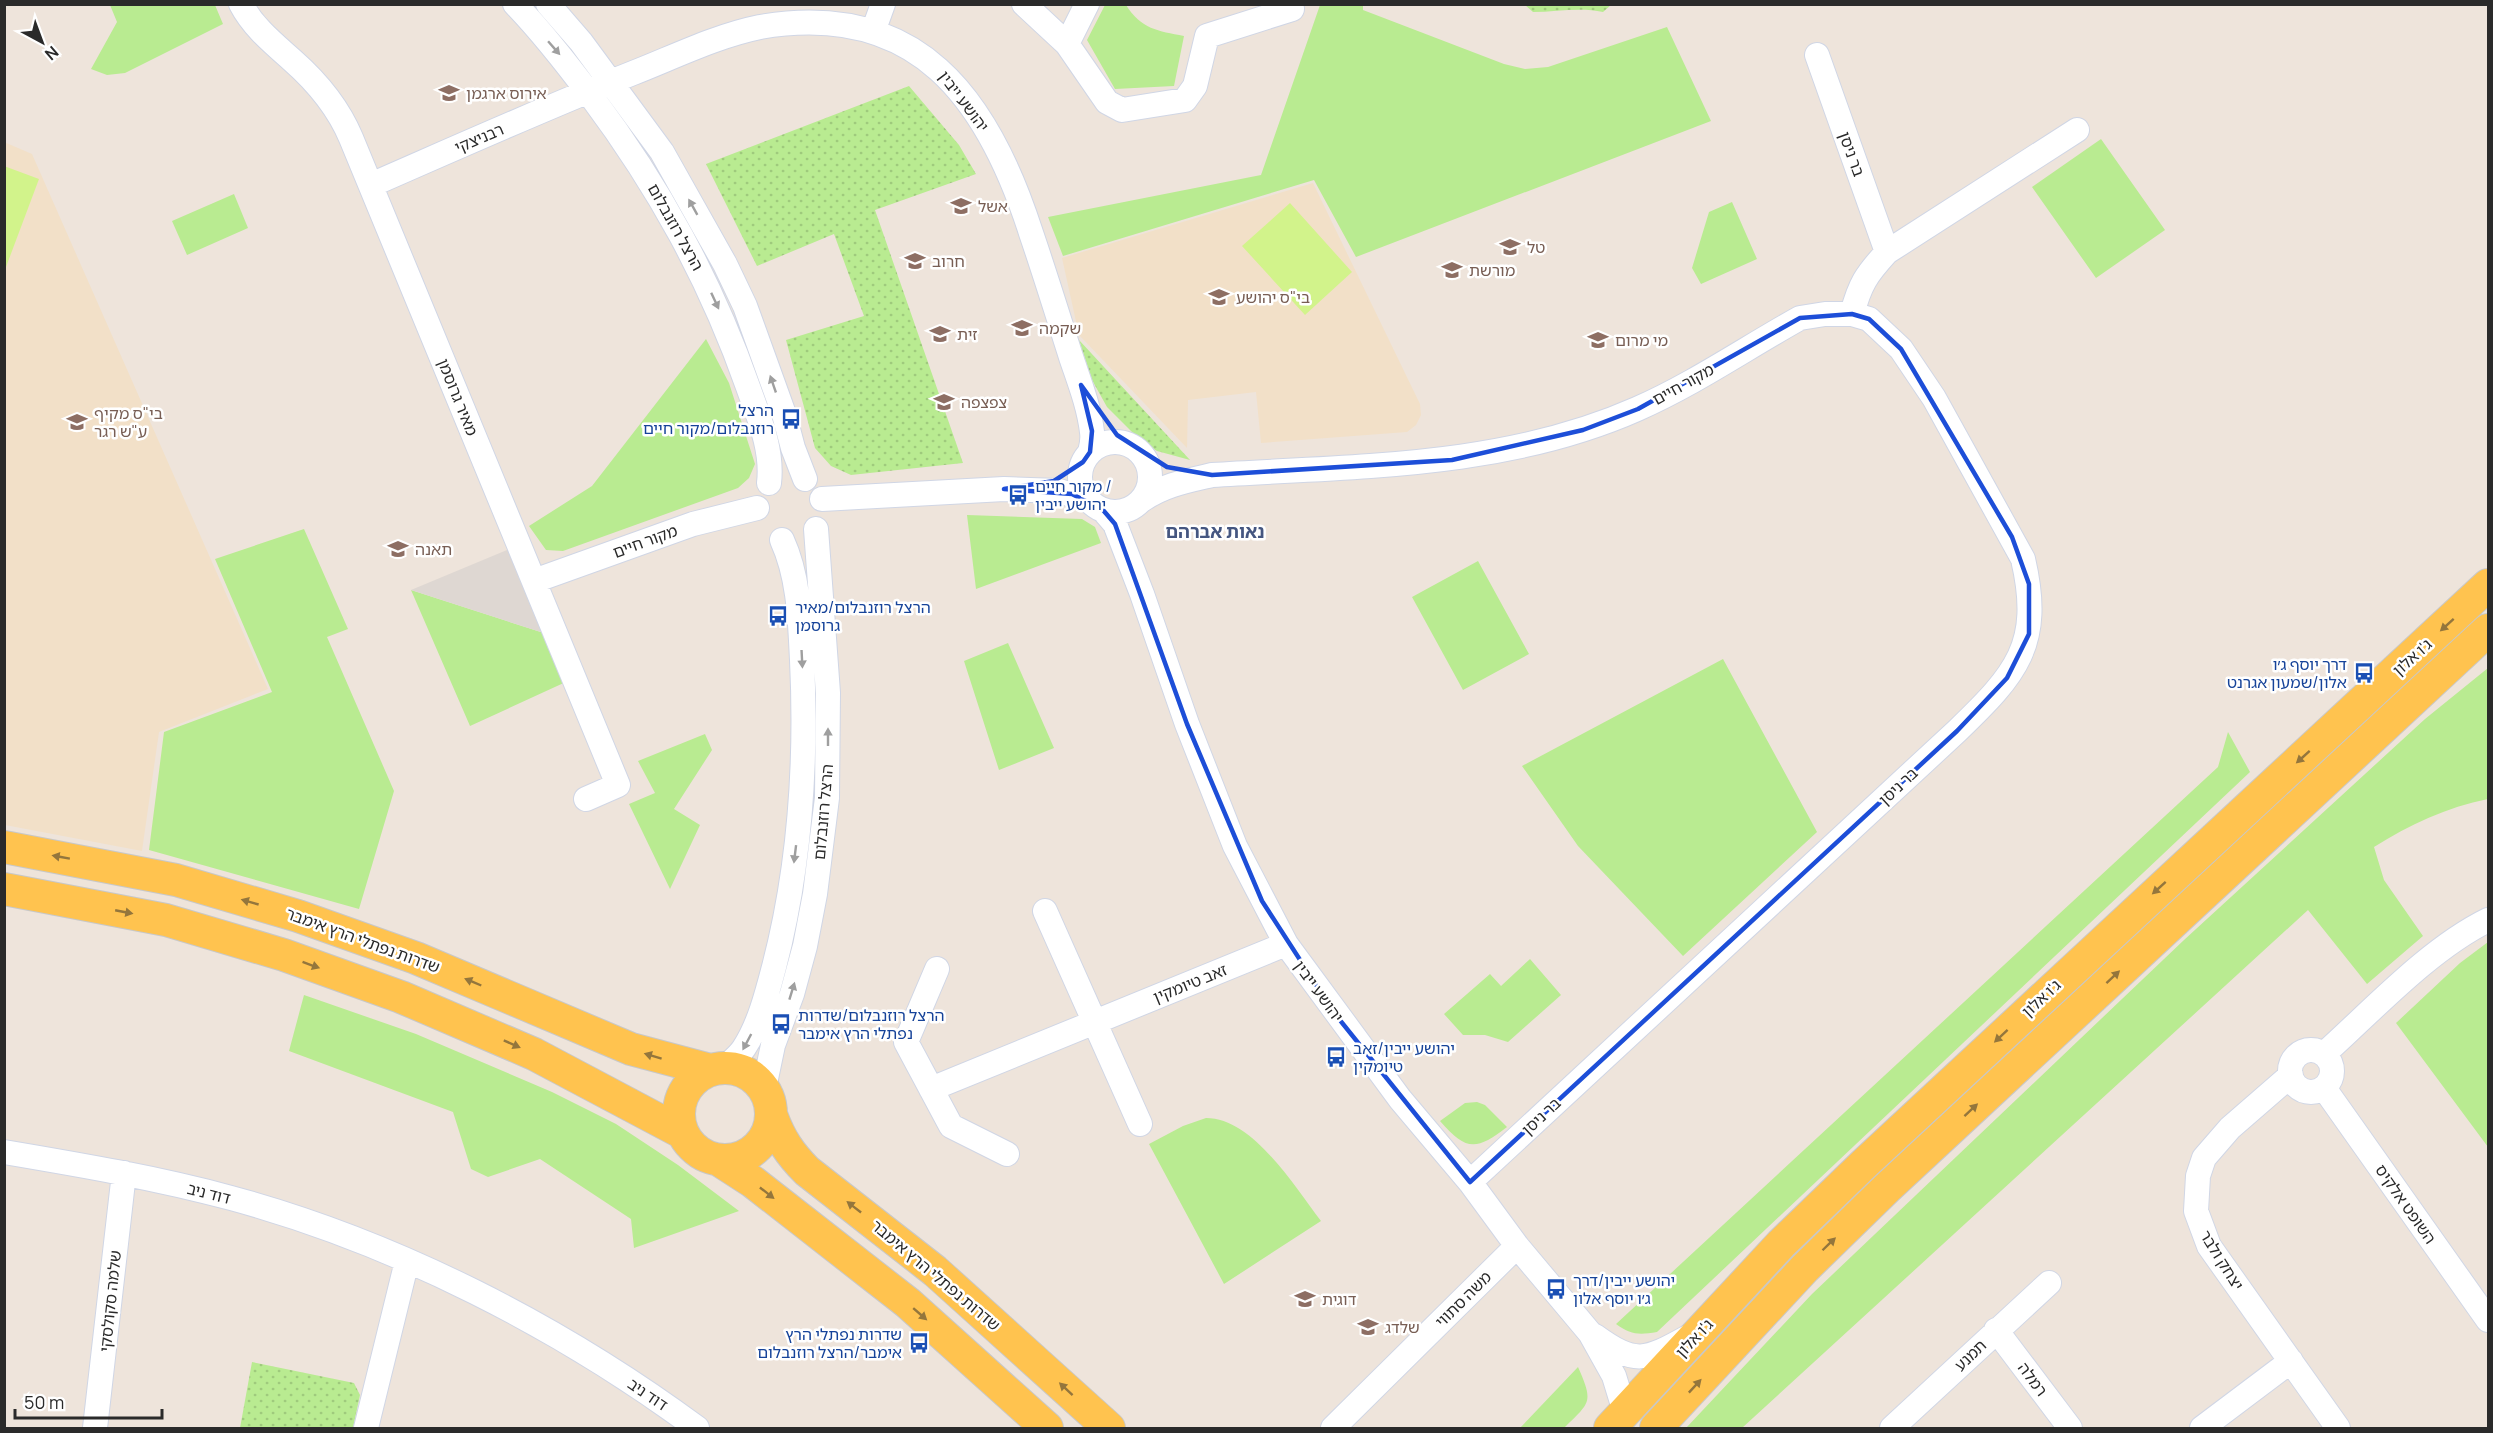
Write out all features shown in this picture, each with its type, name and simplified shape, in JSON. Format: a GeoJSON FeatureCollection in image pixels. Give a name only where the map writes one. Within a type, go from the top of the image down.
{"type":"FeatureCollection","features":[{"type":"Feature","properties":{"kind":"main road","name":"ג'ו אלון"},"geometry":{"type":"LineString","coordinates":[[1617,1420],[1780,1244],[2488,585]]}},
{"type":"Feature","properties":{"kind":"main road","name":"ג'ו אלון"},"geometry":{"type":"LineString","coordinates":[[1656,1428],[1805,1268],[1887,1188],[2488,630]]}},
{"type":"Feature","properties":{"kind":"main road"},"geometry":{"type":"LineString","coordinates":[[2457,658],[2488,646]]}},
{"type":"Feature","properties":{"kind":"main road","name":"שדרות נפתלי הרץ אימבר"},"geometry":{"type":"LineString","coordinates":[[4,847],[176,880],[298,916],[416,958],[631,1049],[717,1069]]}},
{"type":"Feature","properties":{"kind":"main road"},"geometry":{"type":"LineString","coordinates":[[4,889],[166,920],[284,956],[379,989],[534,1054],[683,1133],[698,1151],[718,1160],[753,1182],[908,1303],[1047,1428]]}},
{"type":"Feature","properties":{"kind":"main road"},"geometry":{"type":"LineString","coordinates":[[683,1133],[679,1111],[683,1096],[691,1083],[717,1069],[747,1072],[768,1102],[768,1131],[754,1150],[734,1159],[718,1160]]}},
{"type":"Feature","properties":{"kind":"main road","name":"שדרות נפתלי הרץ אימבר"},"geometry":{"type":"LineString","coordinates":[[768,1102],[779,1138],[789,1153],[807,1171],[935,1271],[1109,1428]]}},
{"type":"Feature","properties":{"kind":"street","name":"מאיר גרוסמן"},"geometry":{"type":"LineString","coordinates":[[241,4],[264,36],[315,81],[342,116],[618,785],[586,799]]}},
{"type":"Feature","properties":{"kind":"street","name":"הרצל רוזנבלום"},"geometry":{"type":"LineString","coordinates":[[515,4],[562,57],[641,165],[698,266],[722,316],[760,421],[769,456],[769,483]]}},
{"type":"Feature","properties":{"kind":"street","name":"הרצל רוזנבלום"},"geometry":{"type":"LineString","coordinates":[[548,4],[611,82],[662,152],[725,264],[745,306],[805,479]]}},
{"type":"Feature","properties":{"kind":"street"},"geometry":{"type":"LineString","coordinates":[[874,29],[882,4]]}},
{"type":"Feature","properties":{"kind":"street"},"geometry":{"type":"LineString","coordinates":[[1024,4],[1067,44],[1107,102],[1122,110],[1185,100],[1195,86],[1207,36],[1292,9]]}},
{"type":"Feature","properties":{"kind":"street"},"geometry":{"type":"LineString","coordinates":[[1067,44],[1086,5]]}},
{"type":"Feature","properties":{"kind":"street","name":"יהושע ייבין"},"geometry":{"type":"LineString","coordinates":[[587,91],[732,35],[760,27],[815,21],[861,25],[898,38],[921,52],[957,85],[990,134],[1015,185],[1081,385],[1092,431],[1087,457]]}},
{"type":"Feature","properties":{"kind":"street","name":"בר ניסן"},"geometry":{"type":"LineString","coordinates":[[1817,55],[1887,252]]}},
{"type":"Feature","properties":{"kind":"street","name":"רבניצקי"},"geometry":{"type":"LineString","coordinates":[[371,184],[587,91]]}},
{"type":"Feature","properties":{"kind":"street"},"geometry":{"type":"LineString","coordinates":[[1852,314],[1858,289],[1887,252],[2077,130]]}},
{"type":"Feature","properties":{"kind":"street","name":"מקור חיים"},"geometry":{"type":"LineString","coordinates":[[1137,504],[1156,490],[1173,483],[1212,475],[1452,459],[1547,441],[1638,409],[1800,318],[1825,314],[1852,314]]}},
{"type":"Feature","properties":{"kind":"street","name":"בר ניסן"},"geometry":{"type":"LineString","coordinates":[[1470,1182],[1952,736],[1988,701],[2019,660],[2029,634],[2031,614],[2029,584],[2023,559],[1934,398],[1901,349],[1869,320],[1852,314]]}},
{"type":"Feature","properties":{"kind":"street","name":"יהושע ייבין"},"geometry":{"type":"LineString","coordinates":[[1081,385],[1109,425],[1132,446]]}},
{"type":"Feature","properties":{"kind":"street"},"geometry":{"type":"LineString","coordinates":[[822,499],[1004,489],[1059,491],[1120,512],[1137,504],[1148,490],[1150,477],[1146,459],[1132,446],[1106,442],[1074,470],[1054,481],[1004,489]]}},
{"type":"Feature","properties":{"kind":"street","name":"מקור חיים"},"geometry":{"type":"LineString","coordinates":[[1132,446],[1167,467],[1212,475]]}},
{"type":"Feature","properties":{"kind":"street"},"geometry":{"type":"LineString","coordinates":[[1087,457],[1080,483],[1095,505]]}},
{"type":"Feature","properties":{"kind":"street"},"geometry":{"type":"LineString","coordinates":[[787,476],[805,479],[813,484],[822,499],[823,515],[816,529],[800,540],[782,540],[772,536],[759,519],[757,508],[759,499],[769,483],[787,476]]}},
{"type":"Feature","properties":{"kind":"street","name":"יהושע ייבין"},"geometry":{"type":"LineString","coordinates":[[1137,504],[1130,523],[1142,594]]}},
{"type":"Feature","properties":{"kind":"street","name":"יהושע ייבין"},"geometry":{"type":"LineString","coordinates":[[1095,505],[1114,524],[1142,594],[1187,724],[1235,846],[1286,944],[1400,1099],[1470,1182],[1517,1246],[1590,1333],[1614,1376],[1617,1420]]}},
{"type":"Feature","properties":{"kind":"street","name":"מקור חיים"},"geometry":{"type":"LineString","coordinates":[[534,581],[693,524],[757,508]]}},
{"type":"Feature","properties":{"kind":"street","name":"הרצל רוזנבלום"},"geometry":{"type":"LineString","coordinates":[[768,1102],[769,1059],[792,994],[805,946],[818,874],[827,798],[828,693],[816,529]]}},
{"type":"Feature","properties":{"kind":"street","name":"הרצל רוזנבלום"},"geometry":{"type":"LineString","coordinates":[[717,1069],[742,1051],[750,1037],[768,987],[790,890],[802,796],[803,694],[800,633],[794,575],[782,540]]}},
{"type":"Feature","properties":{"kind":"street"},"geometry":{"type":"LineString","coordinates":[[1045,910],[1140,1124]]}},
{"type":"Feature","properties":{"kind":"street"},"geometry":{"type":"LineString","coordinates":[[2325,1054],[2403,982],[2463,933],[2488,920]]}},
{"type":"Feature","properties":{"kind":"street","name":"זאב טיומקין"},"geometry":{"type":"LineString","coordinates":[[931,1089],[1286,944]]}},
{"type":"Feature","properties":{"kind":"street"},"geometry":{"type":"LineString","coordinates":[[937,969],[906,1042],[951,1126],[1007,1154]]}},
{"type":"Feature","properties":{"kind":"street"},"geometry":{"type":"LineString","coordinates":[[2311,1050],[2325,1054],[2333,1069],[2329,1083],[2324,1088],[2311,1092],[2297,1087],[2290,1075],[2293,1061],[2303,1052],[2311,1050]]}},
{"type":"Feature","properties":{"kind":"street","name":"יצחק ולבר"},"geometry":{"type":"LineString","coordinates":[[2290,1075],[2217,1142],[2205,1158],[2198,1176],[2195,1194],[2196,1211],[2210,1246],[2338,1428]]}},
{"type":"Feature","properties":{"kind":"street","name":"השופט אלקיס"},"geometry":{"type":"LineString","coordinates":[[2324,1088],[2488,1320]]}},
{"type":"Feature","properties":{"kind":"street","name":"דוד ניב"},"geometry":{"type":"LineString","coordinates":[[4,1152],[124,1173],[232,1198],[287,1215],[407,1261],[520,1315],[657,1398],[697,1428]]}},
{"type":"Feature","properties":{"kind":"street","name":"שלמה סקולסקי"},"geometry":{"type":"LineString","coordinates":[[95,1428],[124,1173]]}},
{"type":"Feature","properties":{"kind":"street","name":"משה סתווי"},"geometry":{"type":"LineString","coordinates":[[1333,1428],[1517,1246]]}},
{"type":"Feature","properties":{"kind":"street"},"geometry":{"type":"LineString","coordinates":[[366,1428],[407,1261]]}},
{"type":"Feature","properties":{"kind":"street","name":"תמנע"},"geometry":{"type":"LineString","coordinates":[[1892,1428],[2049,1283]]}},
{"type":"Feature","properties":{"kind":"street","name":"יהושע ייבין"},"geometry":{"type":"LineString","coordinates":[[1590,1333],[1626,1356],[1645,1357],[1663,1351],[1702,1329]]}},
{"type":"Feature","properties":{"kind":"street","name":"רמלה"},"geometry":{"type":"LineString","coordinates":[[1996,1330],[2070,1428]]}},
{"type":"Feature","properties":{"kind":"street"},"geometry":{"type":"LineString","coordinates":[[2202,1428],[2291,1362]]}},
{"type":"Feature","properties":{"kind":"highlighted area"},"geometry":{"type":"Polygon","coordinates":[[[1852,314],[1869,319],[1901,349],[2012,537],[2029,584],[2029,634],[2007,678],[1957,731],[1470,1182],[1335,1014],[1262,901],[1187,724],[1115,524],[1103,510],[1072,494],[1004,489],[1054,481],[1083,462],[1090,452],[1092,431],[1081,385],[1117,435],[1167,467],[1212,475],[1452,460],[1583,430],[1638,409],[1800,318],[1852,314]]]}},
{"type":"Feature","properties":{"kind":"shaded area","name":"בי\"ס מקיף ע\"ש רגר"},"geometry":{"type":"Polygon","coordinates":[[[4,142],[32,154],[268,689],[159,732],[142,851],[5,825],[4,142]]]}},
{"type":"Feature","properties":{"kind":"shaded area","name":"בי\"ס יהושע"},"geometry":{"type":"Polygon","coordinates":[[[1313,183],[1420,404],[1421,415],[1416,425],[1407,432],[1261,443],[1256,392],[1188,400],[1187,448],[1079,335],[1062,258],[1313,183]]]}},
{"type":"Feature","properties":{"kind":"shaded area"},"geometry":{"type":"Polygon","coordinates":[[[519,545],[547,634],[411,590],[519,545]]]}},
{"type":"Feature","properties":{"kind":"green space"},"geometry":{"type":"Polygon","coordinates":[[[110,5],[215,5],[223,24],[125,73],[107,75],[91,69],[117,22],[110,5]]]}},
{"type":"Feature","properties":{"kind":"green space"},"geometry":{"type":"Polygon","coordinates":[[[1105,5],[1126,5],[1138,19],[1151,28],[1184,36],[1174,86],[1115,89],[1087,40],[1105,5]]]}},
{"type":"Feature","properties":{"kind":"green space"},"geometry":{"type":"Polygon","coordinates":[[[1320,5],[1363,5],[1363,10],[1504,64],[1525,69],[1548,67],[1667,27],[1711,121],[1356,257],[1314,180],[1063,256],[1048,217],[1261,175],[1320,5]]]}},
{"type":"Feature","properties":{"kind":"green space"},"geometry":{"type":"Polygon","coordinates":[[[1525,5],[1611,5],[1603,12],[1577,10],[1533,12],[1525,5]]]}},
{"type":"Feature","properties":{"kind":"green space"},"geometry":{"type":"Polygon","coordinates":[[[909,86],[959,145],[976,174],[875,210],[963,463],[851,475],[831,466],[815,448],[786,340],[864,316],[834,234],[757,266],[706,164],[909,86]]]}},
{"type":"Feature","properties":{"kind":"green space"},"geometry":{"type":"Polygon","coordinates":[[[2101,139],[2165,230],[2096,278],[2032,187],[2101,139]]]}},
{"type":"Feature","properties":{"kind":"green space"},"geometry":{"type":"Polygon","coordinates":[[[4,166],[39,179],[6,267],[4,266],[4,166]]]}},
{"type":"Feature","properties":{"kind":"green space"},"geometry":{"type":"Polygon","coordinates":[[[234,194],[248,228],[187,255],[172,221],[234,194]]]}},
{"type":"Feature","properties":{"kind":"green space"},"geometry":{"type":"Polygon","coordinates":[[[1732,202],[1757,259],[1701,284],[1692,268],[1709,212],[1732,202]]]}},
{"type":"Feature","properties":{"kind":"green space"},"geometry":{"type":"Polygon","coordinates":[[[1290,203],[1352,272],[1305,315],[1242,246],[1290,203]]]}},
{"type":"Feature","properties":{"kind":"green space"},"geometry":{"type":"Polygon","coordinates":[[[706,339],[729,383],[755,464],[749,478],[738,488],[563,551],[546,550],[529,526],[592,486],[706,339]]]}},
{"type":"Feature","properties":{"kind":"green space"},"geometry":{"type":"Polygon","coordinates":[[[1079,340],[1190,460],[1157,451],[1141,441],[1107,407],[1092,380],[1079,340]]]}},
{"type":"Feature","properties":{"kind":"green space"},"geometry":{"type":"Polygon","coordinates":[[[967,515],[1082,519],[1095,527],[1101,543],[976,589],[967,515]]]}},
{"type":"Feature","properties":{"kind":"green space"},"geometry":{"type":"Polygon","coordinates":[[[304,529],[348,629],[327,637],[394,791],[359,909],[149,850],[164,732],[272,692],[215,559],[304,529]]]}},
{"type":"Feature","properties":{"kind":"green space"},"geometry":{"type":"Polygon","coordinates":[[[1478,561],[1529,654],[1463,690],[1412,597],[1478,561]]]}},
{"type":"Feature","properties":{"kind":"green space"},"geometry":{"type":"Polygon","coordinates":[[[411,590],[547,634],[568,681],[470,726],[411,590]]]}},
{"type":"Feature","properties":{"kind":"green space"},"geometry":{"type":"Polygon","coordinates":[[[1008,643],[1054,748],[999,770],[964,661],[1008,643]]]}},
{"type":"Feature","properties":{"kind":"green space"},"geometry":{"type":"Polygon","coordinates":[[[1723,659],[1817,832],[1683,956],[1578,846],[1522,766],[1723,659]]]}},
{"type":"Feature","properties":{"kind":"green space"},"geometry":{"type":"Polygon","coordinates":[[[2488,668],[2488,799],[2429,818],[2374,847],[2384,880],[2423,936],[2367,984],[2308,910],[1742,1428],[1686,1428],[1812,1294],[2184,940],[2425,719],[2488,668]]]}},
{"type":"Feature","properties":{"kind":"green space"},"geometry":{"type":"Polygon","coordinates":[[[2228,732],[2250,772],[1657,1332],[1635,1333],[1616,1324],[2218,767],[2228,732]]]}},
{"type":"Feature","properties":{"kind":"green space"},"geometry":{"type":"Polygon","coordinates":[[[705,734],[712,750],[674,809],[700,825],[670,889],[629,804],[655,793],[638,761],[705,734]]]}},
{"type":"Feature","properties":{"kind":"green space"},"geometry":{"type":"Polygon","coordinates":[[[2488,942],[2488,1147],[2396,1023],[2460,963],[2488,942]]]}},
{"type":"Feature","properties":{"kind":"green space"},"geometry":{"type":"Polygon","coordinates":[[[1530,959],[1561,995],[1508,1042],[1485,1035],[1463,1035],[1444,1014],[1490,974],[1501,986],[1530,959]]]}},
{"type":"Feature","properties":{"kind":"green space"},"geometry":{"type":"Polygon","coordinates":[[[304,995],[416,1034],[552,1092],[616,1124],[678,1165],[739,1211],[634,1248],[631,1219],[540,1159],[488,1177],[471,1169],[453,1112],[289,1051],[304,995]]]}},
{"type":"Feature","properties":{"kind":"green space"},"geometry":{"type":"Polygon","coordinates":[[[1477,1102],[1485,1105],[1507,1127],[1479,1144],[1472,1144],[1457,1138],[1440,1121],[1465,1103],[1477,1102]]]}},
{"type":"Feature","properties":{"kind":"green space"},"geometry":{"type":"Polygon","coordinates":[[[1206,1118],[1223,1121],[1240,1129],[1256,1141],[1285,1173],[1321,1221],[1224,1284],[1149,1144],[1183,1126],[1206,1118]]]}},
{"type":"Feature","properties":{"kind":"green space"},"geometry":{"type":"Polygon","coordinates":[[[252,1362],[354,1383],[360,1395],[353,1428],[240,1428],[252,1362]]]}},
{"type":"Feature","properties":{"kind":"green space"},"geometry":{"type":"Polygon","coordinates":[[[1578,1367],[1587,1395],[1587,1401],[1579,1413],[1564,1428],[1520,1428],[1578,1367]]]}},
{"type":"Feature","properties":{"kind":"place","name":"אירוס ארגמן"},"geometry":{"type":"Point","coordinates":[449,93]}},
{"type":"Feature","properties":{"kind":"place","name":"אשל"},"geometry":{"type":"Point","coordinates":[961,206]}},
{"type":"Feature","properties":{"kind":"place","name":"טל"},"geometry":{"type":"Point","coordinates":[1510,247]}},
{"type":"Feature","properties":{"kind":"place","name":"חרוב"},"geometry":{"type":"Point","coordinates":[915,261]}},
{"type":"Feature","properties":{"kind":"place","name":"מורשת"},"geometry":{"type":"Point","coordinates":[1452,270]}},
{"type":"Feature","properties":{"kind":"place","name":"בי\"ס יהושע"},"geometry":{"type":"Point","coordinates":[1219,297]}},
{"type":"Feature","properties":{"kind":"place","name":"שקמה"},"geometry":{"type":"Point","coordinates":[1022,328]}},
{"type":"Feature","properties":{"kind":"place","name":"זית"},"geometry":{"type":"Point","coordinates":[940,334]}},
{"type":"Feature","properties":{"kind":"place","name":"מי מרום"},"geometry":{"type":"Point","coordinates":[1598,340]}},
{"type":"Feature","properties":{"kind":"place","name":"צפצפה"},"geometry":{"type":"Point","coordinates":[944,402]}},
{"type":"Feature","properties":{"kind":"place","name":"הרצל רוזנבלום/מקור חיים"},"geometry":{"type":"Point","coordinates":[791,419]}},
{"type":"Feature","properties":{"kind":"place","name":"בי\"ס מקיף ע\"ש רגר"},"geometry":{"type":"Point","coordinates":[77,422]}},
{"type":"Feature","properties":{"kind":"place","name":"מקור חיים / יהושע ייבין"},"geometry":{"type":"Point","coordinates":[1018,495]}},
{"type":"Feature","properties":{"kind":"place","name":"תאנה"},"geometry":{"type":"Point","coordinates":[398,549]}},
{"type":"Feature","properties":{"kind":"place","name":"הרצל רוזנבלום/מאיר גרוסמן"},"geometry":{"type":"Point","coordinates":[778,616]}},
{"type":"Feature","properties":{"kind":"place","name":"דרך יוסף ג׳ו אלון/שמעון אגרנט"},"geometry":{"type":"Point","coordinates":[2364,673]}},
{"type":"Feature","properties":{"kind":"place","name":"הרצל רוזנבלום/שדרות נפתלי הרץ אימבר"},"geometry":{"type":"Point","coordinates":[781,1024]}},
{"type":"Feature","properties":{"kind":"place","name":"יהושע ייבין/זאב טיומקין"},"geometry":{"type":"Point","coordinates":[1336,1057]}},
{"type":"Feature","properties":{"kind":"place","name":"יהושע ייבין/דרך ג׳ו יוסף אלון"},"geometry":{"type":"Point","coordinates":[1556,1289]}},
{"type":"Feature","properties":{"kind":"place","name":"דוגית"},"geometry":{"type":"Point","coordinates":[1305,1299]}},
{"type":"Feature","properties":{"kind":"place","name":"שלדג"},"geometry":{"type":"Point","coordinates":[1368,1327]}},
{"type":"Feature","properties":{"kind":"place","name":"שדרות נפתלי הרץ אימבר/הרצל רוזנבלום"},"geometry":{"type":"Point","coordinates":[919,1343]}},
{"type":"Feature","properties":{"kind":"district","name":"נאות אברהם"},"geometry":{"type":"Point","coordinates":[1215,532]}}]}
